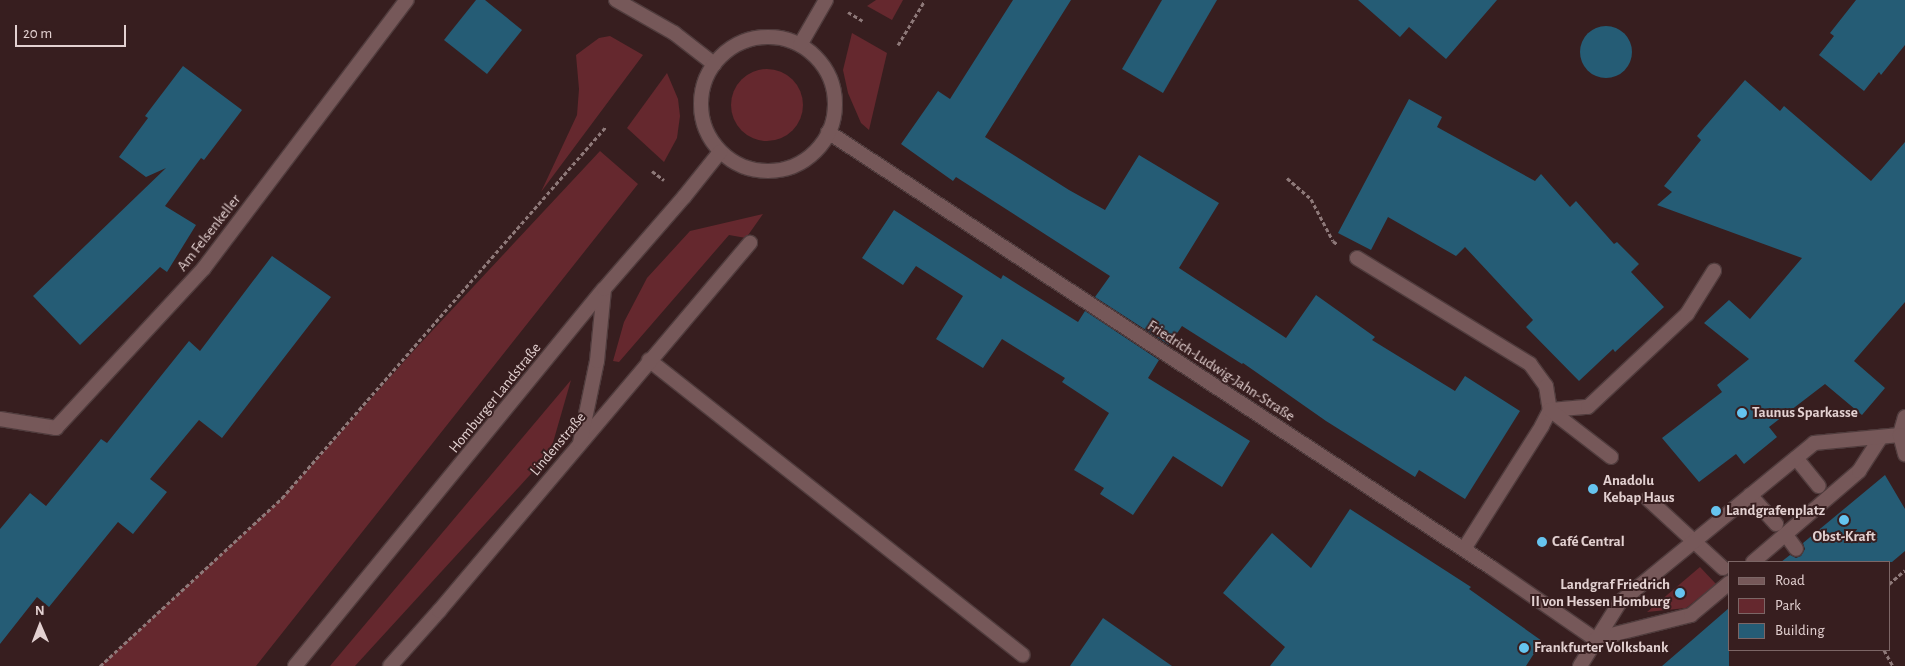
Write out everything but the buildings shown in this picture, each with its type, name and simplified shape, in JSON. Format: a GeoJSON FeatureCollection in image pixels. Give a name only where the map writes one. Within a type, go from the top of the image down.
{"type":"FeatureCollection","features":[{"type":"Feature","properties":{"kind":"street","name":"Am Felsenkeller"},"geometry":{"type":"LineString","coordinates":[[0,419],[56,428],[204,268],[406,0]]}},
{"type":"Feature","properties":{"kind":"street"},"geometry":{"type":"LineString","coordinates":[[616,0],[674,33],[714,64]]}},
{"type":"Feature","properties":{"kind":"street"},"geometry":{"type":"LineString","coordinates":[[800,45],[826,0]]}},
{"type":"Feature","properties":{"kind":"street"},"geometry":{"type":"LineString","coordinates":[[763,37],[782,38],[800,45],[815,57],[826,72],[833,90],[835,109],[822,144],[808,158],[791,167],[772,171],[753,170],[735,163],[720,152],[709,136],[702,119],[700,100],[704,81],[714,64],[727,50],[744,41],[763,37]]}},
{"type":"Feature","properties":{"kind":"street","name":"Friedrich-Ludwig-Jahn-Straße"},"geometry":{"type":"LineString","coordinates":[[828,132],[1464,549],[1595,639]]}},
{"type":"Feature","properties":{"kind":"street","name":"Homburger Landstraße"},"geometry":{"type":"LineString","coordinates":[[296,666],[604,289],[720,152]]}},
{"type":"Feature","properties":{"kind":"street","name":"Lindenstraße"},"geometry":{"type":"LineString","coordinates":[[390,666],[439,611],[649,360],[750,243]]}},
{"type":"Feature","properties":{"kind":"street"},"geometry":{"type":"LineString","coordinates":[[1357,258],[1530,364],[1546,386],[1550,410],[1542,426],[1464,549]]}},
{"type":"Feature","properties":{"kind":"street"},"geometry":{"type":"LineString","coordinates":[[1550,410],[1588,407],[1687,314],[1714,271]]}},
{"type":"Feature","properties":{"kind":"street"},"geometry":{"type":"LineString","coordinates":[[580,442],[597,362],[604,289]]}},
{"type":"Feature","properties":{"kind":"street"},"geometry":{"type":"LineString","coordinates":[[649,360],[1023,655]]}},
{"type":"Feature","properties":{"kind":"street"},"geometry":{"type":"LineString","coordinates":[[1550,410],[1611,457]]}},
{"type":"Feature","properties":{"kind":"street"},"geometry":{"type":"LineString","coordinates":[[1905,417],[1900,435],[1905,454]]}},
{"type":"Feature","properties":{"kind":"street"},"geometry":{"type":"LineString","coordinates":[[1580,666],[1595,639],[1620,602],[1814,442],[1900,435]]}},
{"type":"Feature","properties":{"kind":"street"},"geometry":{"type":"LineString","coordinates":[[1754,561],[1859,471],[1881,437]]}},
{"type":"Feature","properties":{"kind":"street"},"geometry":{"type":"LineString","coordinates":[[1796,458],[1820,486]]}},
{"type":"Feature","properties":{"kind":"street"},"geometry":{"type":"LineString","coordinates":[[1750,495],[1776,524]]}},
{"type":"Feature","properties":{"kind":"street"},"geometry":{"type":"LineString","coordinates":[[1648,499],[1723,568]]}},
{"type":"Feature","properties":{"kind":"street"},"geometry":{"type":"LineString","coordinates":[[1786,535],[1796,549]]}},
{"type":"Feature","properties":{"kind":"street"},"geometry":{"type":"LineString","coordinates":[[1595,639],[1691,616],[1728,584]]}},
{"type":"Feature","properties":{"kind":"path"},"geometry":{"type":"LineString","coordinates":[[898,46],[925,0]]}},
{"type":"Feature","properties":{"kind":"path"},"geometry":{"type":"LineString","coordinates":[[100,666],[282,498],[606,126]]}},
{"type":"Feature","properties":{"kind":"path"},"geometry":{"type":"LineString","coordinates":[[1287,178],[1310,199],[1333,241],[1357,258]]}},
{"type":"Feature","properties":{"kind":"path"},"geometry":{"type":"LineString","coordinates":[[1890,583],[1905,570]]}},
{"type":"Feature","properties":{"kind":"path"},"geometry":{"type":"LineString","coordinates":[[1885,651],[1893,666]]}},
{"type":"Feature","properties":{"kind":"green space"},"geometry":{"type":"Polygon","coordinates":[[[876,0],[903,0],[892,20],[867,6],[876,0]]]}},
{"type":"Feature","properties":{"kind":"green space"},"geometry":{"type":"Polygon","coordinates":[[[852,33],[887,53],[869,130],[861,123],[848,93],[843,70],[852,33]]]}},
{"type":"Feature","properties":{"kind":"green space"},"geometry":{"type":"Polygon","coordinates":[[[610,36],[643,55],[541,192],[577,115],[579,89],[576,55],[599,38],[610,36]]]}},
{"type":"Feature","properties":{"kind":"green space"},"geometry":{"type":"Polygon","coordinates":[[[767,69],[787,75],[797,85],[803,105],[797,125],[787,135],[767,141],[747,135],[737,125],[731,105],[737,85],[747,75],[767,69]]]}},
{"type":"Feature","properties":{"kind":"green space"},"geometry":{"type":"Polygon","coordinates":[[[667,73],[678,99],[680,116],[677,138],[664,162],[627,128],[667,73]]]}},
{"type":"Feature","properties":{"kind":"green space"},"geometry":{"type":"Polygon","coordinates":[[[600,151],[638,184],[256,666],[100,666],[282,498],[418,346],[600,151]]]}},
{"type":"Feature","properties":{"kind":"green space"},"geometry":{"type":"Polygon","coordinates":[[[763,214],[746,238],[729,235],[619,362],[613,361],[624,322],[647,278],[690,231],[763,214]]]}},
{"type":"Feature","properties":{"kind":"green space"},"geometry":{"type":"Polygon","coordinates":[[[571,380],[550,453],[355,666],[330,666],[571,380]]]}},
{"type":"Feature","properties":{"kind":"green space"},"geometry":{"type":"Polygon","coordinates":[[[1700,567],[1716,584],[1686,608],[1647,612],[1700,567]]]}},
{"type":"Feature","properties":{"kind":"place","name":"Taunus Sparkasse"},"geometry":{"type":"Point","coordinates":[1742,413]}},
{"type":"Feature","properties":{"kind":"place","name":"Anadolu Kebap Haus"},"geometry":{"type":"Point","coordinates":[1593,489]}},
{"type":"Feature","properties":{"kind":"place","name":"Landgrafenplatz"},"geometry":{"type":"Point","coordinates":[1716,511]}},
{"type":"Feature","properties":{"kind":"place","name":"Obst-Kraft"},"geometry":{"type":"Point","coordinates":[1844,520]}},
{"type":"Feature","properties":{"kind":"place","name":"Café Central"},"geometry":{"type":"Point","coordinates":[1542,542]}},
{"type":"Feature","properties":{"kind":"place","name":"Landgraf Friedrich II von Hessen Homburg"},"geometry":{"type":"Point","coordinates":[1680,593]}},
{"type":"Feature","properties":{"kind":"place","name":"Frankfurter Volksbank"},"geometry":{"type":"Point","coordinates":[1524,648]}}]}
